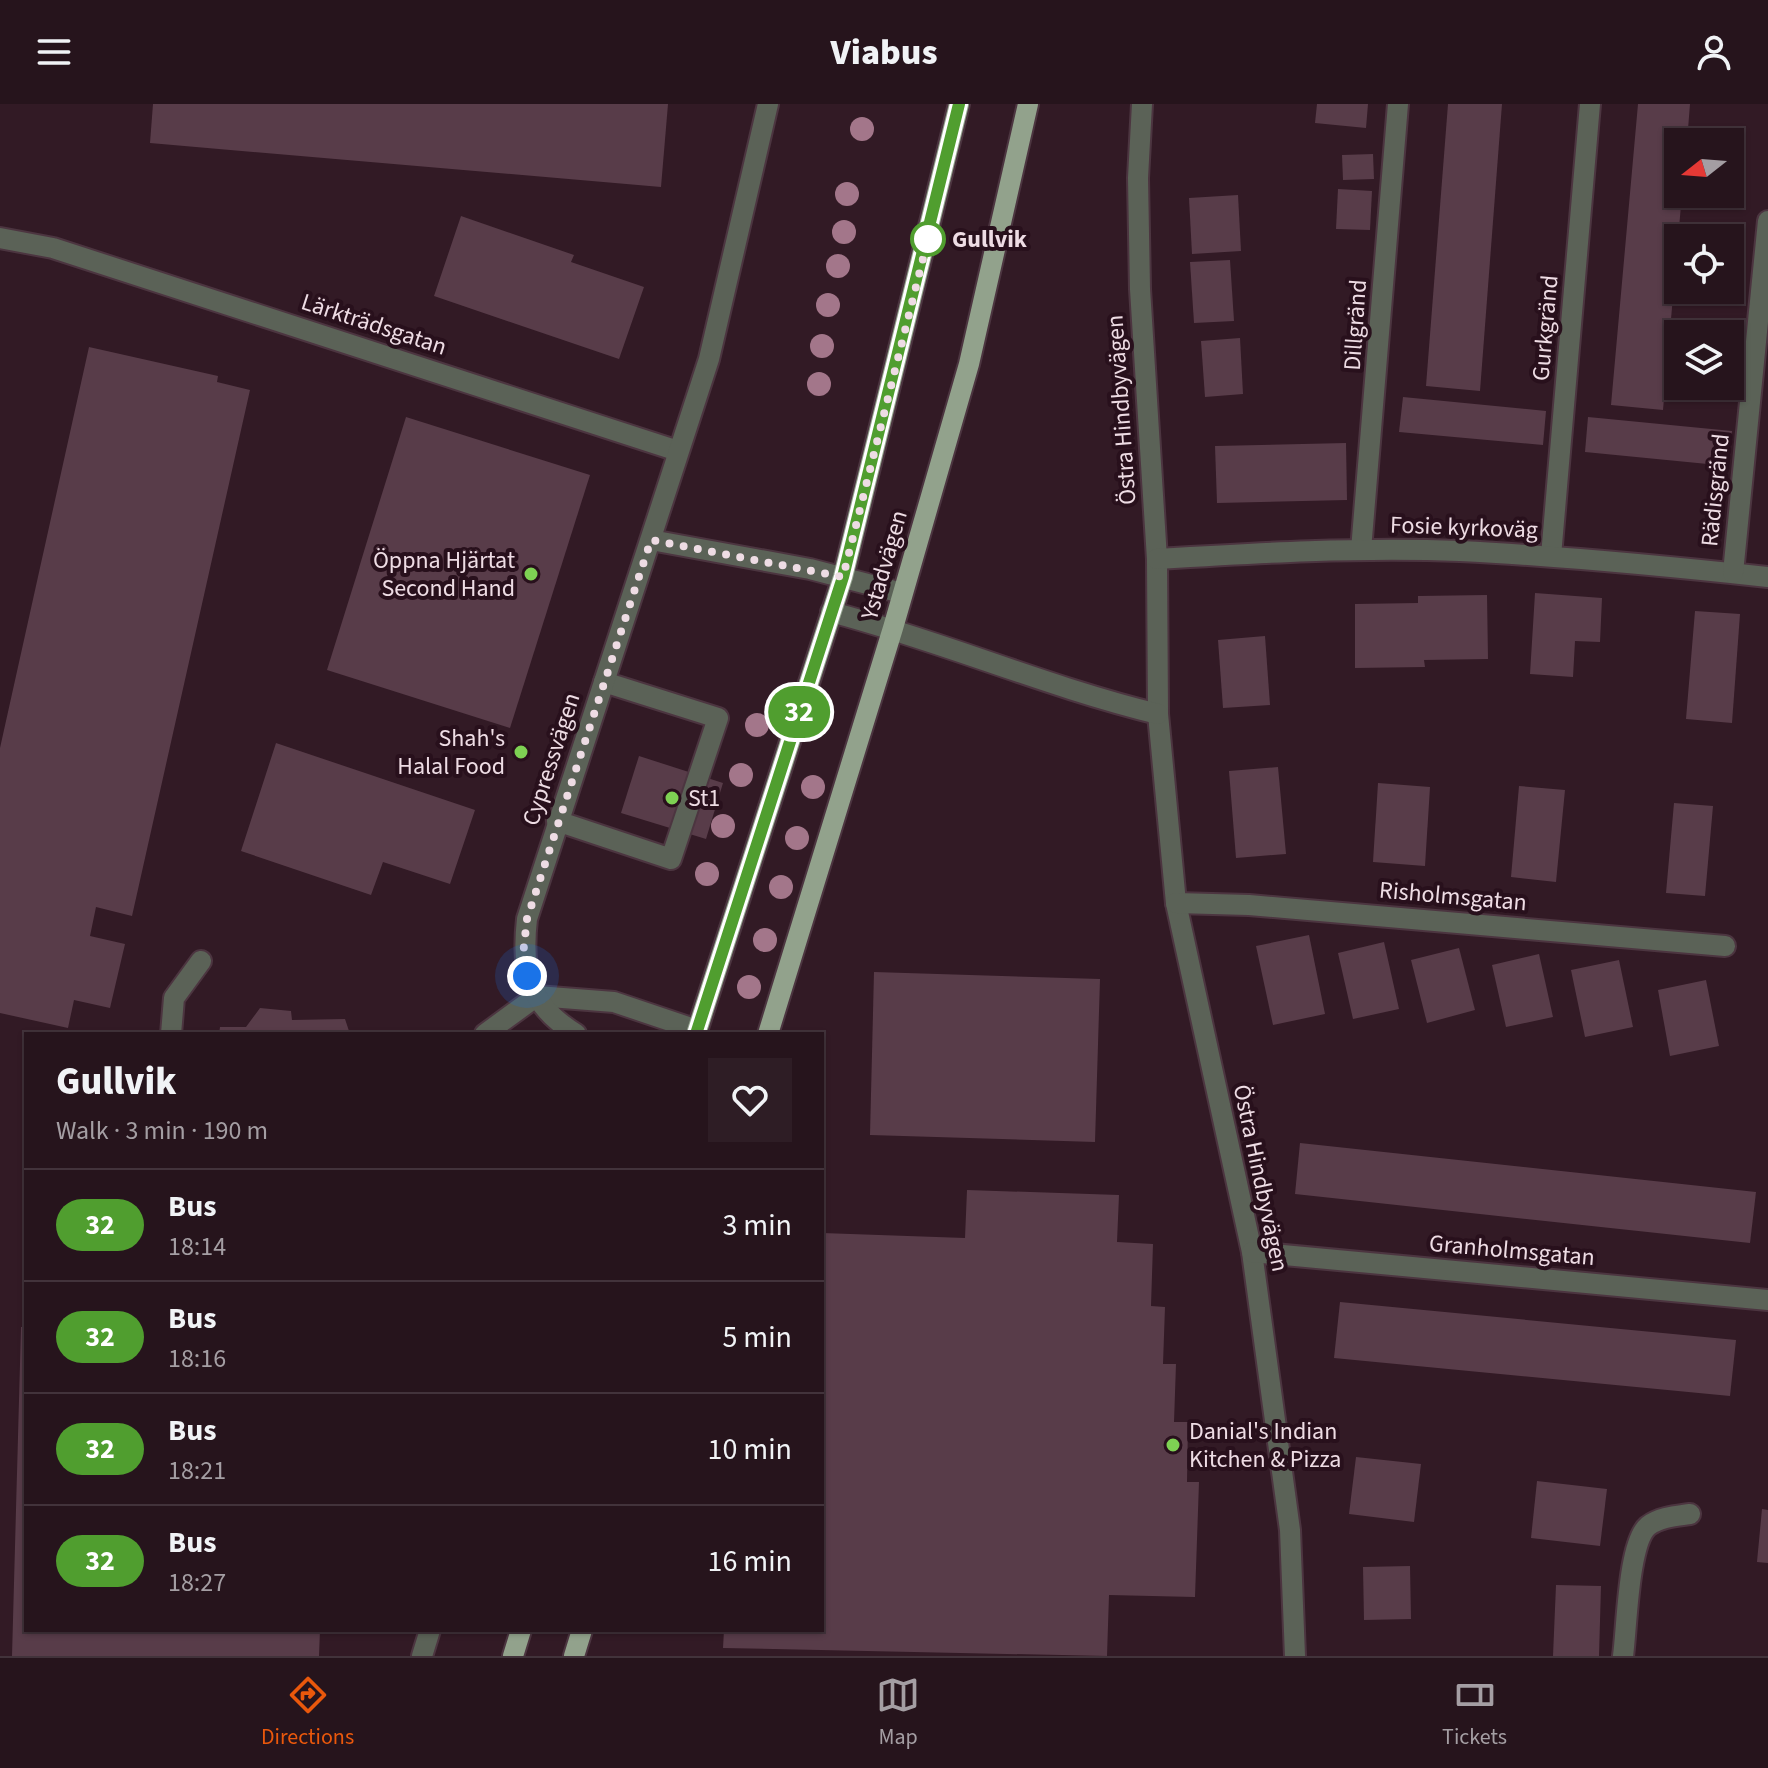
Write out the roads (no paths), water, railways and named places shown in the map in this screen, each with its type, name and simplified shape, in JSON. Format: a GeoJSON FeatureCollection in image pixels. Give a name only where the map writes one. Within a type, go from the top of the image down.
{"type":"FeatureCollection","features":[{"type":"Feature","properties":{"kind":"main road","name":"Ystadvägen"},"geometry":{"type":"LineString","coordinates":[[697,1032],[843,577],[949,159],[959,104]]}},
{"type":"Feature","properties":{"kind":"main road","name":"Ystadvägen"},"geometry":{"type":"LineString","coordinates":[[769,1032],[893,628],[969,364],[1028,104]]}},
{"type":"Feature","properties":{"kind":"main road"},"geometry":{"type":"LineString","coordinates":[[513,1656],[520,1632]]}},
{"type":"Feature","properties":{"kind":"main road"},"geometry":{"type":"LineString","coordinates":[[572,1656],[575,1632]]}},
{"type":"Feature","properties":{"kind":"main road"},"geometry":{"type":"LineString","coordinates":[[572,1656],[581,1632]]}},
{"type":"Feature","properties":{"kind":"street","name":"Cypressvägen"},"geometry":{"type":"LineString","coordinates":[[573,1032],[553,1020],[527,976],[523,955],[527,919],[709,359],[768,104]]}},
{"type":"Feature","properties":{"kind":"street","name":"Östra Hindbyvägen"},"geometry":{"type":"LineString","coordinates":[[1142,104],[1138,178],[1140,289],[1157,559],[1158,714],[1176,903],[1252,1252],[1290,1530],[1295,1656]]}},
{"type":"Feature","properties":{"kind":"street","name":"Dillgränd"},"geometry":{"type":"LineString","coordinates":[[1361,550],[1398,104]]}},
{"type":"Feature","properties":{"kind":"street","name":"Gurkgränd"},"geometry":{"type":"LineString","coordinates":[[1551,556],[1590,104]]}},
{"type":"Feature","properties":{"kind":"street","name":"Rädisgränd"},"geometry":{"type":"LineString","coordinates":[[1733,573],[1768,221]]}},
{"type":"Feature","properties":{"kind":"street","name":"Lärkträdsgatan"},"geometry":{"type":"LineString","coordinates":[[0,238],[53,248],[678,451]]}},
{"type":"Feature","properties":{"kind":"street"},"geometry":{"type":"LineString","coordinates":[[651,540],[843,577],[902,593]]}},
{"type":"Feature","properties":{"kind":"street","name":"Fosie kyrkoväg"},"geometry":{"type":"LineString","coordinates":[[1157,559],[1361,550],[1551,556],[1768,577]]}},
{"type":"Feature","properties":{"kind":"street"},"geometry":{"type":"LineString","coordinates":[[831,612],[893,628],[1085,696],[1158,714]]}},
{"type":"Feature","properties":{"kind":"street"},"geometry":{"type":"LineString","coordinates":[[557,821],[671,859],[718,718],[604,682]]}},
{"type":"Feature","properties":{"kind":"street","name":"Risholmsgatan"},"geometry":{"type":"LineString","coordinates":[[1176,903],[1249,905],[1725,946]]}},
{"type":"Feature","properties":{"kind":"street"},"geometry":{"type":"LineString","coordinates":[[171,1032],[174,998],[201,961]]}},
{"type":"Feature","properties":{"kind":"street"},"geometry":{"type":"LineString","coordinates":[[488,1032],[537,996],[614,1002],[694,1032]]}},
{"type":"Feature","properties":{"kind":"street","name":"Granholmsgatan"},"geometry":{"type":"LineString","coordinates":[[1252,1252],[1768,1300]]}},
{"type":"Feature","properties":{"kind":"street"},"geometry":{"type":"LineString","coordinates":[[1623,1656],[1635,1551],[1646,1527],[1666,1518],[1690,1514]]}},
{"type":"Feature","properties":{"kind":"street"},"geometry":{"type":"LineString","coordinates":[[422,1656],[429,1632]]}},
{"type":"Feature","properties":{"kind":"place","name":"Gullvik"},"geometry":{"type":"Point","coordinates":[928,239]}},
{"type":"Feature","properties":{"kind":"place","name":"Öppna Hjärtat Second Hand"},"geometry":{"type":"Point","coordinates":[531,574]}},
{"type":"Feature","properties":{"kind":"place","name":"Shah's Halal Food"},"geometry":{"type":"Point","coordinates":[521,752]}},
{"type":"Feature","properties":{"kind":"place","name":"St1"},"geometry":{"type":"Point","coordinates":[672,798]}},
{"type":"Feature","properties":{"kind":"place","name":"Danial's Indian Kitchen & Pizza"},"geometry":{"type":"Point","coordinates":[1173,1445]}}]}
